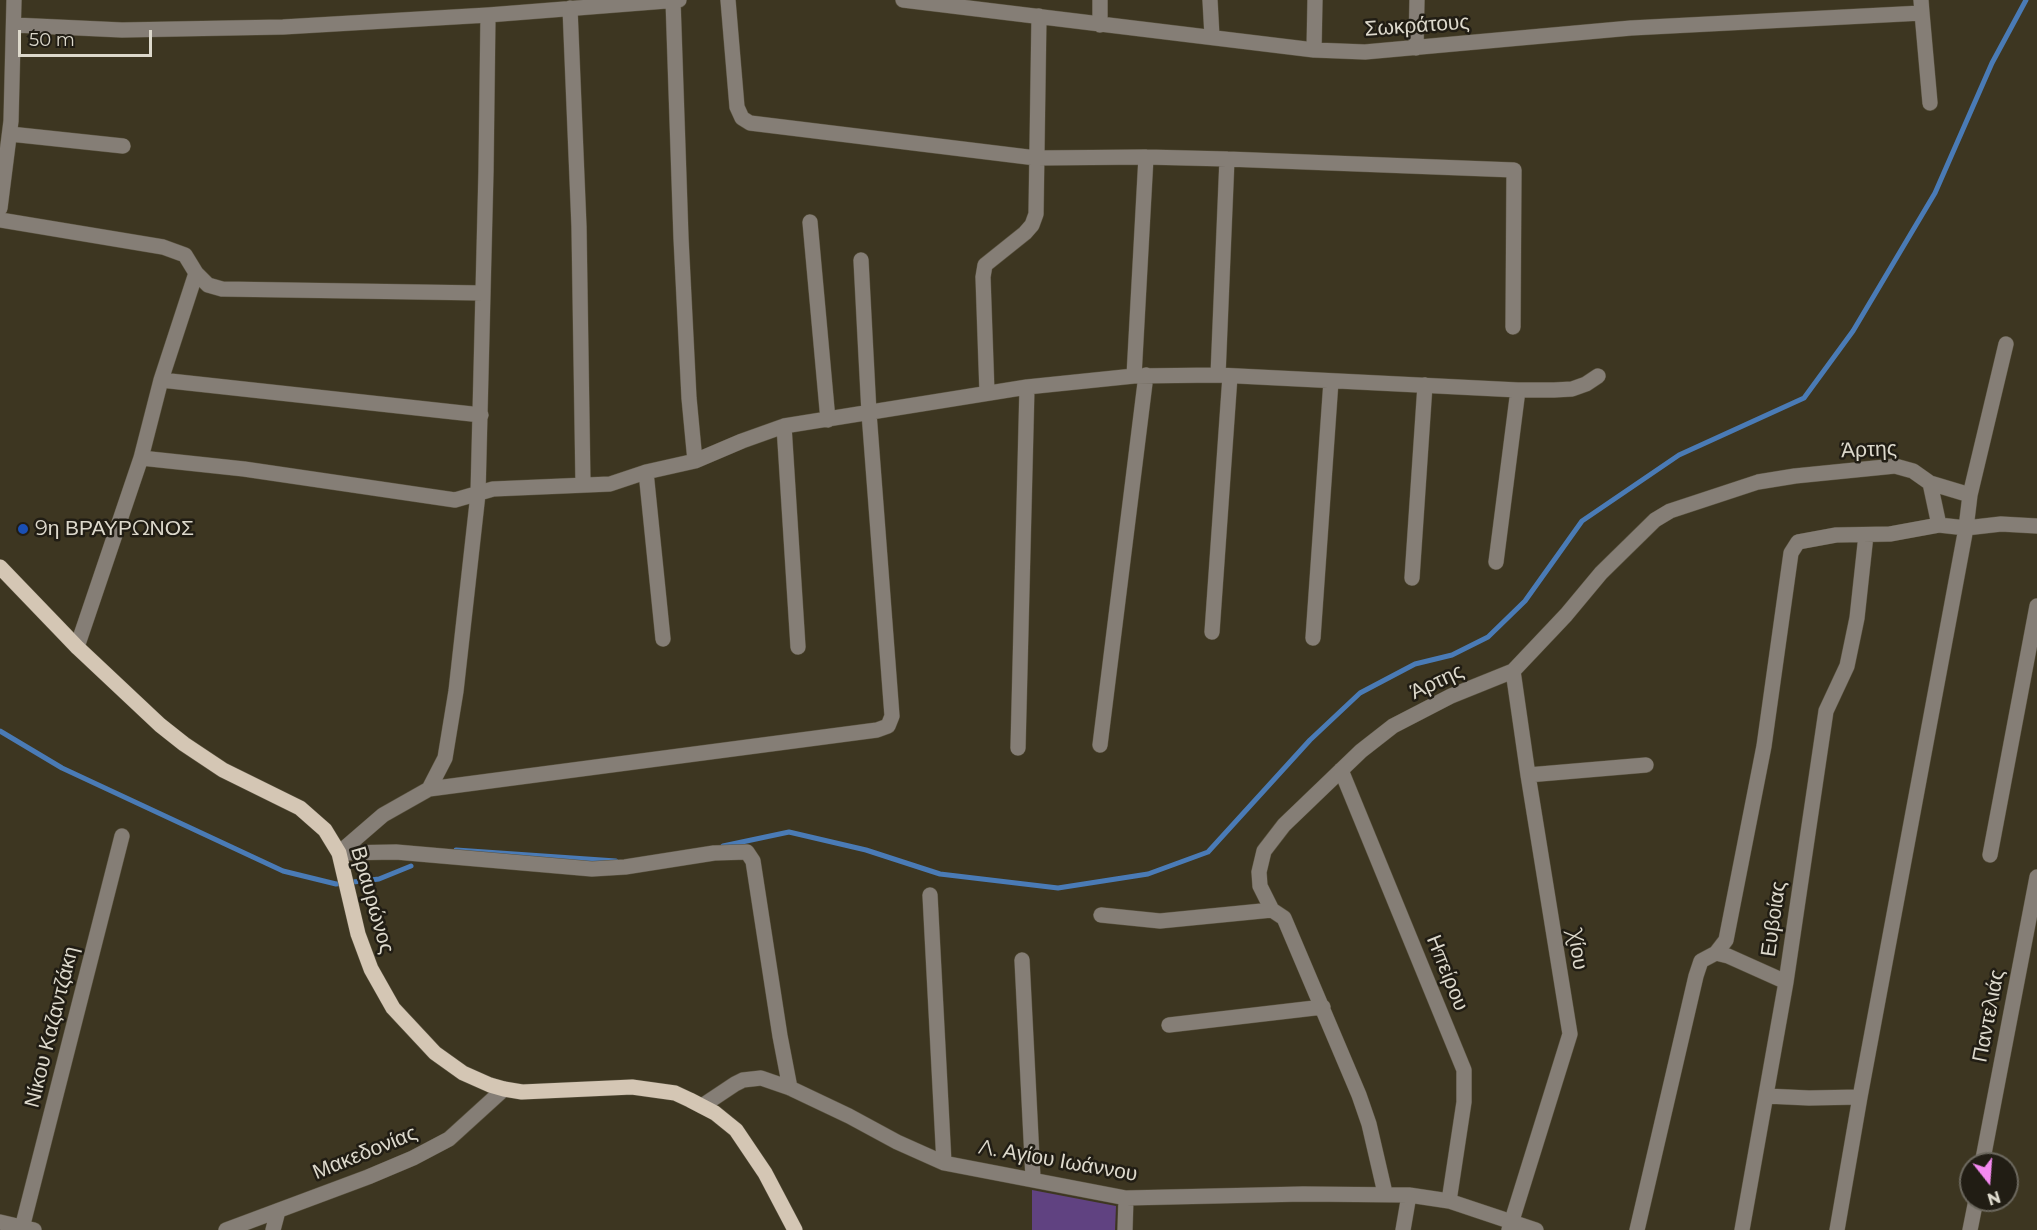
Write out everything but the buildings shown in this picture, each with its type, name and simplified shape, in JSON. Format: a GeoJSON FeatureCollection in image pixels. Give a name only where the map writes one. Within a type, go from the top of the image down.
{"type":"FeatureCollection","features":[{"type":"Feature","properties":{"kind":"main road","name":"Βραυρώνος"},"geometry":{"type":"LineString","coordinates":[[0,567],[77,647],[184,744],[224,770],[300,808],[316,820],[339,853],[357,934],[371,969],[393,1008],[420,1038],[452,1066],[477,1080],[522,1092],[641,1088],[675,1093],[715,1113],[736,1130],[765,1173],[795,1230]]}},
{"type":"Feature","properties":{"kind":"street"},"geometry":{"type":"LineString","coordinates":[[0,208],[9,134],[5,112],[14,25],[14,0]]}},
{"type":"Feature","properties":{"kind":"street"},"geometry":{"type":"LineString","coordinates":[[673,0],[681,238],[689,398],[695,461]]}},
{"type":"Feature","properties":{"kind":"street"},"geometry":{"type":"LineString","coordinates":[[14,25],[122,30],[283,27],[488,15],[679,0]]}},
{"type":"Feature","properties":{"kind":"street"},"geometry":{"type":"LineString","coordinates":[[728,0],[737,107],[741,118],[750,123],[1036,158],[1227,159],[1514,170],[1513,327]]}},
{"type":"Feature","properties":{"kind":"street","name":"Σωκράτους"},"geometry":{"type":"LineString","coordinates":[[903,0],[1314,50],[1365,52],[1630,28],[1922,7]]}},
{"type":"Feature","properties":{"kind":"street"},"geometry":{"type":"LineString","coordinates":[[1100,0],[1100,25]]}},
{"type":"Feature","properties":{"kind":"street"},"geometry":{"type":"LineString","coordinates":[[1210,0],[1212,36]]}},
{"type":"Feature","properties":{"kind":"street"},"geometry":{"type":"LineString","coordinates":[[1314,50],[1315,0]]}},
{"type":"Feature","properties":{"kind":"street"},"geometry":{"type":"LineString","coordinates":[[1416,48],[1417,0]]}},
{"type":"Feature","properties":{"kind":"street"},"geometry":{"type":"LineString","coordinates":[[1922,7],[1930,103]]}},
{"type":"Feature","properties":{"kind":"street"},"geometry":{"type":"LineString","coordinates":[[570,8],[579,226],[583,485]]}},
{"type":"Feature","properties":{"kind":"street"},"geometry":{"type":"LineString","coordinates":[[429,789],[445,758],[454,702],[478,494],[488,15]]}},
{"type":"Feature","properties":{"kind":"street"},"geometry":{"type":"LineString","coordinates":[[987,393],[983,277],[985,265],[1032,225],[1036,214],[1039,16]]}},
{"type":"Feature","properties":{"kind":"street"},"geometry":{"type":"LineString","coordinates":[[9,134],[123,146]]}},
{"type":"Feature","properties":{"kind":"street"},"geometry":{"type":"LineString","coordinates":[[1100,745],[1140,376],[1146,157]]}},
{"type":"Feature","properties":{"kind":"street"},"geometry":{"type":"LineString","coordinates":[[1212,632],[1224,376],[1227,159]]}},
{"type":"Feature","properties":{"kind":"street"},"geometry":{"type":"LineString","coordinates":[[0,220],[163,247],[184,255],[196,273],[208,285],[222,289],[483,294]]}},
{"type":"Feature","properties":{"kind":"street"},"geometry":{"type":"LineString","coordinates":[[810,222],[828,420]]}},
{"type":"Feature","properties":{"kind":"street"},"geometry":{"type":"LineString","coordinates":[[339,853],[383,815],[429,789],[865,732],[888,726],[892,716],[868,413],[861,260]]}},
{"type":"Feature","properties":{"kind":"street"},"geometry":{"type":"LineString","coordinates":[[77,647],[141,458],[161,380],[196,273]]}},
{"type":"Feature","properties":{"kind":"street"},"geometry":{"type":"LineString","coordinates":[[1837,1230],[1966,528],[1970,495],[2006,344]]}},
{"type":"Feature","properties":{"kind":"street"},"geometry":{"type":"LineString","coordinates":[[141,458],[244,469],[455,500],[493,489],[610,484],[646,472],[695,461],[784,426],[1027,387],[1140,376],[1224,376],[1518,390],[1572,389],[1598,376]]}},
{"type":"Feature","properties":{"kind":"street"},"geometry":{"type":"LineString","coordinates":[[161,380],[480,415]]}},
{"type":"Feature","properties":{"kind":"street"},"geometry":{"type":"LineString","coordinates":[[1313,638],[1331,381]]}},
{"type":"Feature","properties":{"kind":"street"},"geometry":{"type":"LineString","coordinates":[[1412,578],[1425,385]]}},
{"type":"Feature","properties":{"kind":"street"},"geometry":{"type":"LineString","coordinates":[[1018,748],[1027,387]]}},
{"type":"Feature","properties":{"kind":"street"},"geometry":{"type":"LineString","coordinates":[[1497,562],[1518,390]]}},
{"type":"Feature","properties":{"kind":"street"},"geometry":{"type":"LineString","coordinates":[[784,426],[798,647]]}},
{"type":"Feature","properties":{"kind":"street","name":"Άρτης"},"geometry":{"type":"LineString","coordinates":[[1385,1193],[1369,1124],[1323,1007],[1284,918],[1272,910],[1260,886],[1258,872],[1264,851],[1284,825],[1361,751],[1393,726],[1451,696],[1514,670],[1602,573],[1655,520],[1670,511],[1758,482],[1895,466],[1913,471],[1930,483],[1970,495]]}},
{"type":"Feature","properties":{"kind":"street"},"geometry":{"type":"LineString","coordinates":[[646,472],[663,639]]}},
{"type":"Feature","properties":{"kind":"street"},"geometry":{"type":"LineString","coordinates":[[1930,483],[1939,525]]}},
{"type":"Feature","properties":{"kind":"street"},"geometry":{"type":"LineString","coordinates":[[1637,1230],[1696,976],[1701,961],[1716,953],[1726,940],[1764,746],[1791,553],[1798,542],[1836,535],[1890,534],[1939,525],[1966,528],[2001,524],[2037,526]]}},
{"type":"Feature","properties":{"kind":"street","name":"Ευβοίας"},"geometry":{"type":"LineString","coordinates":[[1742,1230],[1786,982],[1826,711],[1847,666],[1857,618],[1866,535]]}},
{"type":"Feature","properties":{"kind":"street"},"geometry":{"type":"LineString","coordinates":[[1990,855],[2037,606]]}},
{"type":"Feature","properties":{"kind":"street","name":"Χίου"},"geometry":{"type":"LineString","coordinates":[[1510,1226],[1570,1034],[1528,775],[1514,670]]}},
{"type":"Feature","properties":{"kind":"street"},"geometry":{"type":"LineString","coordinates":[[1528,775],[1646,765]]}},
{"type":"Feature","properties":{"kind":"street","name":"Ηπείρου"},"geometry":{"type":"LineString","coordinates":[[1341,770],[1464,1070],[1464,1102],[1449,1201]]}},
{"type":"Feature","properties":{"kind":"street","name":"Νίκου Καζαντζάκη"},"geometry":{"type":"LineString","coordinates":[[28,1229],[122,836]]}},
{"type":"Feature","properties":{"kind":"street"},"geometry":{"type":"LineString","coordinates":[[339,853],[396,852],[592,869],[625,867],[714,853],[747,852],[753,861],[790,1088]]}},
{"type":"Feature","properties":{"kind":"street","name":"Παντελιάς"},"geometry":{"type":"LineString","coordinates":[[1984,1152],[2037,877]]}},
{"type":"Feature","properties":{"kind":"street"},"geometry":{"type":"LineString","coordinates":[[930,896],[944,1163]]}},
{"type":"Feature","properties":{"kind":"street"},"geometry":{"type":"LineString","coordinates":[[1101,915],[1160,921],[1272,910]]}},
{"type":"Feature","properties":{"kind":"street"},"geometry":{"type":"LineString","coordinates":[[1716,953],[1728,956],[1786,982]]}},
{"type":"Feature","properties":{"kind":"street"},"geometry":{"type":"LineString","coordinates":[[1022,960],[1033,1178]]}},
{"type":"Feature","properties":{"kind":"street"},"geometry":{"type":"LineString","coordinates":[[1170,1025],[1323,1007]]}},
{"type":"Feature","properties":{"kind":"street","name":"Λ. Αγίου Ιωάννου"},"geometry":{"type":"LineString","coordinates":[[702,1106],[727,1088],[743,1080],[761,1078],[790,1088],[944,1163],[1033,1178],[1126,1198],[1385,1193],[1409,1195],[1449,1201],[1510,1226],[1536,1230]]}},
{"type":"Feature","properties":{"kind":"street","name":"Μακεδονίας"},"geometry":{"type":"LineString","coordinates":[[226,1230],[413,1158],[450,1139],[504,1089]]}},
{"type":"Feature","properties":{"kind":"street"},"geometry":{"type":"LineString","coordinates":[[1766,1096],[1860,1097]]}},
{"type":"Feature","properties":{"kind":"street"},"geometry":{"type":"LineString","coordinates":[[1403,1230],[1409,1195]]}},
{"type":"Feature","properties":{"kind":"street"},"geometry":{"type":"LineString","coordinates":[[1125,1230],[1126,1198]]}},
{"type":"Feature","properties":{"kind":"street"},"geometry":{"type":"LineString","coordinates":[[273,1230],[278,1210]]}},
{"type":"Feature","properties":{"kind":"street"},"geometry":{"type":"LineString","coordinates":[[1970,1230],[1974,1212]]}},
{"type":"Feature","properties":{"kind":"street"},"geometry":{"type":"LineString","coordinates":[[0,1222],[28,1229]]}},
{"type":"Feature","properties":{"kind":"waterway"},"geometry":{"type":"LineString","coordinates":[[723,846],[789,832],[866,850],[940,874],[1058,888],[1148,874],[1208,852],[1310,740],[1360,693],[1415,664],[1452,655],[1488,637],[1525,601],[1582,521],[1679,455],[1804,398],[1853,331],[1935,193],[1992,63],[2026,0]]}},
{"type":"Feature","properties":{"kind":"waterway"},"geometry":{"type":"LineString","coordinates":[[0,731],[62,768],[283,871],[336,884],[379,879],[411,866]]}},
{"type":"Feature","properties":{"kind":"waterway"},"geometry":{"type":"LineString","coordinates":[[456,850],[616,861]]}},
{"type":"Feature","properties":{"kind":"place","name":"9η ΒΡΑΥΡΩΝΟΣ"},"geometry":{"type":"Point","coordinates":[23,529]}}]}
